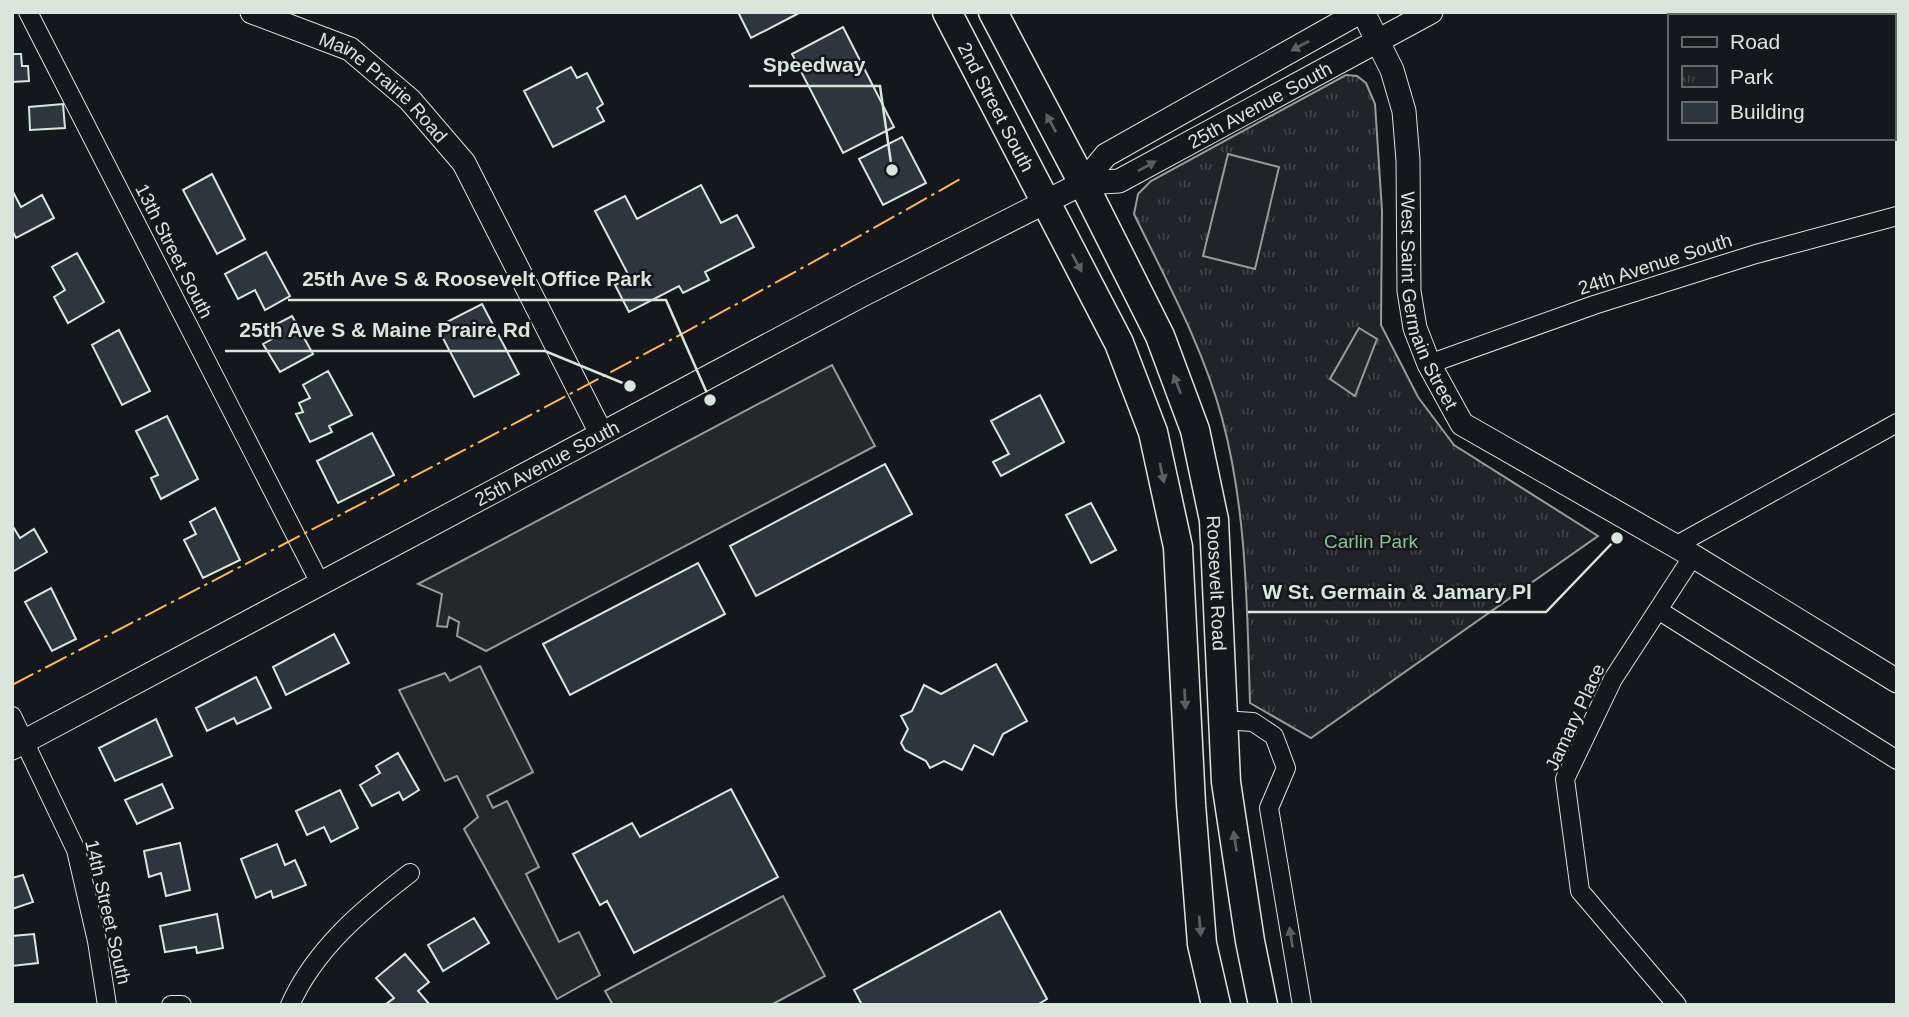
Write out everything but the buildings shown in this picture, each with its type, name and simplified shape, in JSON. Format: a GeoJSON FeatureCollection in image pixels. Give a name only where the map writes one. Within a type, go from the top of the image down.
{"type":"FeatureCollection","features":[{"type":"Feature","properties":{"kind":"main road","name":"2nd Street South"},"geometry":{"type":"LineString","coordinates":[[947,12],[1046,202]]}},
{"type":"Feature","properties":{"kind":"main road","name":"2nd Street South"},"geometry":{"type":"LineString","coordinates":[[993,12],[1083,183]]}},
{"type":"Feature","properties":{"kind":"main road","name":"Roosevelt Road"},"geometry":{"type":"LineString","coordinates":[[1083,183],[1160,337],[1195,430],[1214,520],[1228,793],[1250,941],[1263,1005]]}},
{"type":"Feature","properties":{"kind":"main road","name":"Roosevelt Road"},"geometry":{"type":"LineString","coordinates":[[1046,202],[1119,343],[1153,432],[1178,547],[1191,804],[1202,944],[1216,1005]]}},
{"type":"Feature","properties":{"kind":"street","name":"13th Street South"},"geometry":{"type":"LineString","coordinates":[[28,12],[321,585]]}},
{"type":"Feature","properties":{"kind":"street","name":"Maine Prairie Road"},"geometry":{"type":"LineString","coordinates":[[252,12],[350,49],[411,100],[464,163],[601,433]]}},
{"type":"Feature","properties":{"kind":"street","name":"25th Avenue South"},"geometry":{"type":"LineString","coordinates":[[19,745],[862,295],[1083,183],[1106,155],[1362,12]]}},
{"type":"Feature","properties":{"kind":"street","name":"West Saint Germain Street"},"geometry":{"type":"LineString","coordinates":[[1362,12],[1392,70],[1404,111],[1408,160],[1409,291],[1415,328],[1429,365],[1462,424],[1684,551],[1897,681]]}},
{"type":"Feature","properties":{"kind":"street","name":"25th Avenue South"},"geometry":{"type":"LineString","coordinates":[[1083,183],[1119,181],[1431,12]]}},
{"type":"Feature","properties":{"kind":"street","name":"24th Avenue South"},"geometry":{"type":"LineString","coordinates":[[1429,365],[1594,305],[1756,254],[1897,216]]}},
{"type":"Feature","properties":{"kind":"street","name":"Jamary Place"},"geometry":{"type":"LineString","coordinates":[[1677,1005],[1580,891],[1565,779],[1613,679],[1658,610],[1684,551],[1897,424]]}},
{"type":"Feature","properties":{"kind":"street"},"geometry":{"type":"LineString","coordinates":[[1658,610],[1897,760]]}},
{"type":"Feature","properties":{"kind":"street","name":"14th Street South"},"geometry":{"type":"LineString","coordinates":[[12,716],[19,745],[76,850],[97,941],[107,1005]]}},
{"type":"Feature","properties":{"kind":"street"},"geometry":{"type":"LineString","coordinates":[[1223,720],[1253,722],[1274,736],[1286,768],[1269,808],[1302,1005]]}},
{"type":"Feature","properties":{"kind":"street"},"geometry":{"type":"LineString","coordinates":[[290,1005],[319,956],[371,903],[410,873]]}},
{"type":"Feature","properties":{"kind":"street"},"geometry":{"type":"LineString","coordinates":[[170,1005],[182,1005]]}},
{"type":"Feature","properties":{"kind":"green space","name":"Carlin Park"},"geometry":{"type":"Polygon","coordinates":[[[1346,75],[1357,76],[1366,83],[1375,104],[1382,211],[1381,325],[1418,397],[1454,445],[1598,536],[1311,738],[1250,703],[1241,524],[1237,488],[1222,418],[1205,365],[1134,214],[1138,194],[1151,181],[1346,75]]]}},
{"type":"Feature","properties":{"kind":"green space"},"geometry":{"type":"Polygon","coordinates":[[[1228,154],[1279,167],[1255,269],[1203,256],[1228,154]]]}},
{"type":"Feature","properties":{"kind":"shaded area"},"geometry":{"type":"Polygon","coordinates":[[[1359,328],[1377,339],[1355,396],[1330,379],[1359,328]]]}},
{"type":"Feature","properties":{"kind":"shaded area"},"geometry":{"type":"Polygon","coordinates":[[[832,365],[875,446],[486,651],[457,636],[459,622],[449,617],[447,627],[437,626],[442,594],[418,584],[832,365]]]}},
{"type":"Feature","properties":{"kind":"shaded area"},"geometry":{"type":"Polygon","coordinates":[[[480,666],[533,772],[487,796],[493,808],[507,801],[539,867],[526,874],[559,942],[579,932],[600,975],[557,999],[464,829],[478,817],[457,776],[445,781],[399,690],[445,673],[450,681],[480,666]]]}},
{"type":"Feature","properties":{"kind":"shaded area"},"geometry":{"type":"Polygon","coordinates":[[[783,896],[825,976],[771,1005],[613,1005],[605,991],[783,896]]]}},
{"type":"Feature","properties":{"kind":"power"},"geometry":{"type":"LineString","coordinates":[[12,685],[608,374],[960,179]]}},
{"type":"Feature","properties":{"kind":"place","name":"Speedway"},"geometry":{"type":"Point","coordinates":[892,170]}},
{"type":"Feature","properties":{"kind":"place","name":"25th Ave S & Maine Praire Rd"},"geometry":{"type":"Point","coordinates":[630,386]}},
{"type":"Feature","properties":{"kind":"place","name":"25th Ave S & Roosevelt Office Park"},"geometry":{"type":"Point","coordinates":[710,400]}},
{"type":"Feature","properties":{"kind":"place","name":"W St. Germain & Jamary Pl"},"geometry":{"type":"Point","coordinates":[1617,538]}}]}
